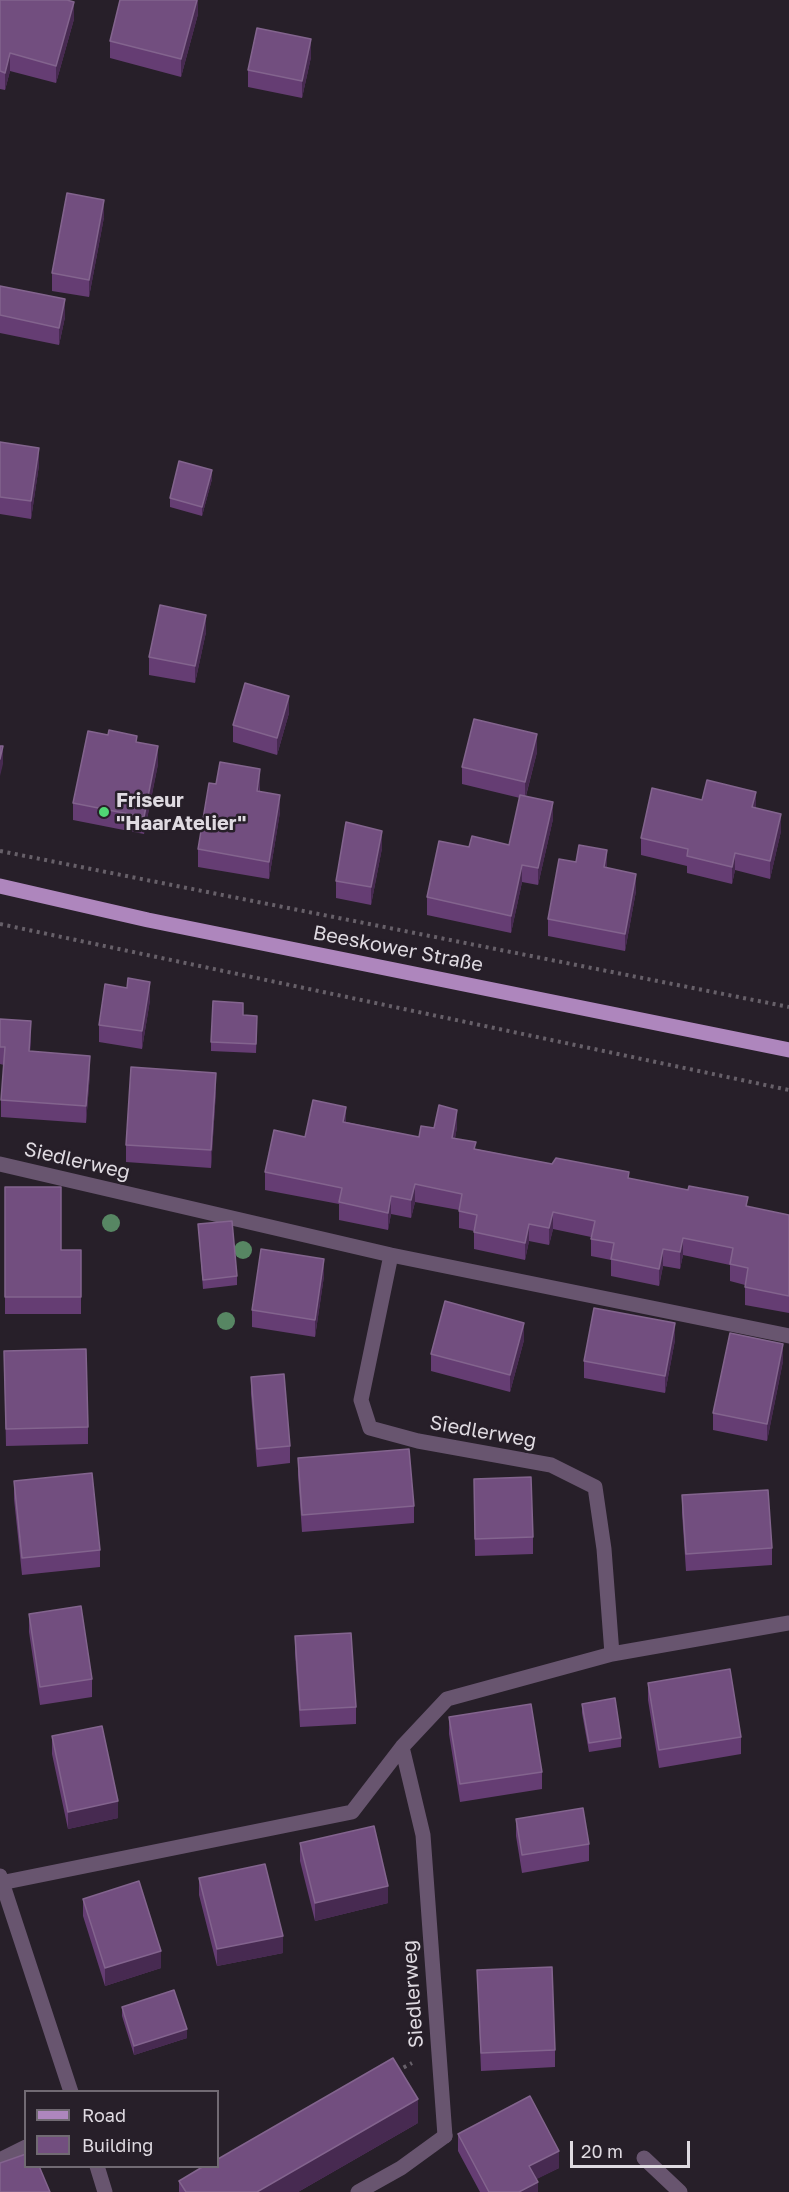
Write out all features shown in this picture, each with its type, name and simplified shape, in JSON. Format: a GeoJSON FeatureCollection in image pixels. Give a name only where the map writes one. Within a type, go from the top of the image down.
{"type":"FeatureCollection","features":[{"type":"Feature","properties":{"kind":"main road","name":"Beeskower Straße"},"geometry":{"type":"LineString","coordinates":[[0,886],[148,920],[789,1050]]}},
{"type":"Feature","properties":{"kind":"street","name":"Siedlerweg"},"geometry":{"type":"LineString","coordinates":[[0,1164],[391,1255],[789,1336]]}},
{"type":"Feature","properties":{"kind":"street","name":"Siedlerweg"},"geometry":{"type":"LineString","coordinates":[[391,1255],[361,1400],[369,1428],[418,1441],[551,1465],[595,1487],[604,1549],[612,1654]]}},
{"type":"Feature","properties":{"kind":"street"},"geometry":{"type":"LineString","coordinates":[[71,2090],[1,1880],[352,1812],[402,1747],[447,1699],[612,1654],[789,1623]]}},
{"type":"Feature","properties":{"kind":"street","name":"Siedlerweg"},"geometry":{"type":"LineString","coordinates":[[358,2192],[401,2168],[445,2136],[423,1835],[402,1747]]}},
{"type":"Feature","properties":{"kind":"street"},"geometry":{"type":"LineString","coordinates":[[0,2160],[24,2148]]}},
{"type":"Feature","properties":{"kind":"street"},"geometry":{"type":"LineString","coordinates":[[644,2158],[680,2192]]}},
{"type":"Feature","properties":{"kind":"street"},"geometry":{"type":"LineString","coordinates":[[98,2168],[105,2192]]}},
{"type":"Feature","properties":{"kind":"path"},"geometry":{"type":"LineString","coordinates":[[0,851],[789,1007]]}},
{"type":"Feature","properties":{"kind":"path"},"geometry":{"type":"LineString","coordinates":[[0,924],[592,1051],[789,1090]]}},
{"type":"Feature","properties":{"kind":"path"},"geometry":{"type":"LineString","coordinates":[[397,2072],[439,2049]]}},
{"type":"Feature","properties":{"kind":"building"},"geometry":{"type":"Polygon","coordinates":[[[0,0],[67,0],[74,2],[56,66],[10,53],[5,73],[0,71],[0,0]]]}},
{"type":"Feature","properties":{"kind":"building"},"geometry":{"type":"Polygon","coordinates":[[[120,0],[197,0],[181,59],[110,41],[120,0]]]}},
{"type":"Feature","properties":{"kind":"building"},"geometry":{"type":"Polygon","coordinates":[[[257,28],[311,39],[302,81],[248,70],[257,28]]]}},
{"type":"Feature","properties":{"kind":"building"},"geometry":{"type":"Polygon","coordinates":[[[67,193],[104,200],[89,280],[52,273],[67,193]]]}},
{"type":"Feature","properties":{"kind":"building"},"geometry":{"type":"Polygon","coordinates":[[[0,286],[65,299],[59,328],[0,315],[0,286]]]}},
{"type":"Feature","properties":{"kind":"building"},"geometry":{"type":"Polygon","coordinates":[[[0,442],[39,448],[31,501],[0,497],[0,442]]]}},
{"type":"Feature","properties":{"kind":"building"},"geometry":{"type":"Polygon","coordinates":[[[179,461],[212,470],[202,507],[170,498],[179,461]]]}},
{"type":"Feature","properties":{"kind":"building"},"geometry":{"type":"Polygon","coordinates":[[[160,605],[206,615],[195,666],[149,657],[160,605]]]}},
{"type":"Feature","properties":{"kind":"building"},"geometry":{"type":"Polygon","coordinates":[[[245,683],[289,696],[277,738],[233,725],[245,683]]]}},
{"type":"Feature","properties":{"kind":"building"},"geometry":{"type":"Polygon","coordinates":[[[474,719],[537,734],[525,782],[462,767],[474,719]]]}},
{"type":"Feature","properties":{"kind":"building"},"geometry":{"type":"Polygon","coordinates":[[[109,730],[137,736],[136,742],[158,746],[144,817],[73,803],[88,731],[108,735],[109,730]]]}},
{"type":"Feature","properties":{"kind":"building"},"geometry":{"type":"Polygon","coordinates":[[[220,762],[260,769],[257,791],[280,795],[269,862],[198,849],[209,783],[216,784],[220,762]]]}},
{"type":"Feature","properties":{"kind":"building"},"geometry":{"type":"Polygon","coordinates":[[[707,780],[756,792],[752,807],[781,814],[770,861],[735,853],[732,867],[687,856],[688,849],[641,838],[652,788],[702,800],[707,780]]]}},
{"type":"Feature","properties":{"kind":"building"},"geometry":{"type":"Polygon","coordinates":[[[520,795],[553,802],[538,868],[522,865],[511,916],[427,897],[439,841],[469,847],[472,836],[509,845],[520,795]]]}},
{"type":"Feature","properties":{"kind":"building"},"geometry":{"type":"Polygon","coordinates":[[[346,822],[382,831],[371,887],[336,881],[346,822]]]}},
{"type":"Feature","properties":{"kind":"building"},"geometry":{"type":"Polygon","coordinates":[[[579,845],[607,850],[604,867],[636,874],[625,934],[548,919],[559,859],[576,862],[579,845]]]}},
{"type":"Feature","properties":{"kind":"building"},"geometry":{"type":"Polygon","coordinates":[[[128,978],[150,982],[142,1031],[99,1025],[105,984],[127,988],[128,978]]]}},
{"type":"Feature","properties":{"kind":"building"},"geometry":{"type":"Polygon","coordinates":[[[213,1001],[243,1003],[243,1015],[257,1016],[256,1044],[211,1042],[213,1001]]]}},
{"type":"Feature","properties":{"kind":"building"},"geometry":{"type":"Polygon","coordinates":[[[0,1019],[31,1021],[29,1051],[90,1056],[86,1106],[1,1100],[5,1047],[0,1047],[0,1019]]]}},
{"type":"Feature","properties":{"kind":"building"},"geometry":{"type":"Polygon","coordinates":[[[131,1067],[216,1073],[211,1150],[126,1145],[131,1067]]]}},
{"type":"Feature","properties":{"kind":"building"},"geometry":{"type":"Polygon","coordinates":[[[313,1100],[346,1107],[343,1122],[419,1137],[421,1126],[434,1128],[439,1105],[457,1110],[452,1138],[476,1142],[474,1149],[552,1164],[556,1158],[629,1172],[628,1178],[688,1190],[689,1186],[748,1197],[746,1206],[789,1215],[789,1296],[745,1287],[748,1268],[730,1264],[733,1248],[683,1238],[680,1252],[663,1249],[659,1269],[611,1259],[614,1243],[591,1239],[595,1221],[553,1212],[549,1228],[529,1224],[525,1243],[474,1232],[477,1215],[459,1211],[462,1194],[415,1184],[411,1200],[391,1196],[388,1213],[339,1202],[342,1188],[265,1172],[274,1130],[305,1137],[313,1100]]]}},
{"type":"Feature","properties":{"kind":"building"},"geometry":{"type":"Polygon","coordinates":[[[5,1187],[61,1187],[61,1250],[81,1250],[81,1297],[5,1297],[5,1187]]]}},
{"type":"Feature","properties":{"kind":"building"},"geometry":{"type":"Polygon","coordinates":[[[232,1221],[237,1276],[203,1280],[198,1224],[232,1221]]]}},
{"type":"Feature","properties":{"kind":"building"},"geometry":{"type":"Polygon","coordinates":[[[261,1249],[324,1259],[315,1320],[252,1310],[261,1249]]]}},
{"type":"Feature","properties":{"kind":"building"},"geometry":{"type":"Polygon","coordinates":[[[445,1301],[524,1323],[510,1375],[431,1354],[445,1301]]]}},
{"type":"Feature","properties":{"kind":"building"},"geometry":{"type":"Polygon","coordinates":[[[594,1308],[675,1323],[665,1376],[584,1361],[594,1308]]]}},
{"type":"Feature","properties":{"kind":"building"},"geometry":{"type":"Polygon","coordinates":[[[730,1333],[783,1344],[767,1424],[713,1413],[730,1333]]]}},
{"type":"Feature","properties":{"kind":"building"},"geometry":{"type":"Polygon","coordinates":[[[86,1349],[88,1427],[6,1429],[4,1351],[86,1349]]]}},
{"type":"Feature","properties":{"kind":"building"},"geometry":{"type":"Polygon","coordinates":[[[284,1374],[290,1446],[257,1449],[251,1377],[284,1374]]]}},
{"type":"Feature","properties":{"kind":"building"},"geometry":{"type":"Polygon","coordinates":[[[409,1449],[414,1506],[302,1515],[298,1458],[409,1449]]]}},
{"type":"Feature","properties":{"kind":"building"},"geometry":{"type":"Polygon","coordinates":[[[92,1473],[100,1550],[22,1558],[14,1481],[92,1473]]]}},
{"type":"Feature","properties":{"kind":"building"},"geometry":{"type":"Polygon","coordinates":[[[531,1477],[533,1537],[475,1539],[474,1479],[531,1477]]]}},
{"type":"Feature","properties":{"kind":"building"},"geometry":{"type":"Polygon","coordinates":[[[768,1490],[772,1548],[686,1554],[682,1495],[768,1490]]]}},
{"type":"Feature","properties":{"kind":"building"},"geometry":{"type":"Polygon","coordinates":[[[81,1606],[92,1679],[40,1687],[29,1614],[81,1606]]]}},
{"type":"Feature","properties":{"kind":"building"},"geometry":{"type":"Polygon","coordinates":[[[351,1633],[356,1707],[300,1710],[295,1636],[351,1633]]]}},
{"type":"Feature","properties":{"kind":"building"},"geometry":{"type":"Polygon","coordinates":[[[730,1669],[741,1737],[659,1750],[648,1683],[730,1669]]]}},
{"type":"Feature","properties":{"kind":"building"},"geometry":{"type":"Polygon","coordinates":[[[615,1698],[621,1738],[589,1743],[582,1704],[615,1698]]]}},
{"type":"Feature","properties":{"kind":"building"},"geometry":{"type":"Polygon","coordinates":[[[531,1704],[542,1772],[460,1784],[449,1717],[531,1704]]]}},
{"type":"Feature","properties":{"kind":"building"},"geometry":{"type":"Polygon","coordinates":[[[102,1726],[118,1801],[68,1812],[52,1736],[102,1726]]]}},
{"type":"Feature","properties":{"kind":"building"},"geometry":{"type":"Polygon","coordinates":[[[583,1808],[589,1844],[522,1855],[516,1819],[583,1808]]]}},
{"type":"Feature","properties":{"kind":"building"},"geometry":{"type":"Polygon","coordinates":[[[374,1826],[388,1886],[315,1903],[300,1843],[374,1826]]]}},
{"type":"Feature","properties":{"kind":"building"},"geometry":{"type":"Polygon","coordinates":[[[265,1864],[283,1936],[217,1949],[199,1878],[265,1864]]]}},
{"type":"Feature","properties":{"kind":"building"},"geometry":{"type":"Polygon","coordinates":[[[139,1881],[161,1951],[105,1968],[83,1899],[139,1881]]]}},
{"type":"Feature","properties":{"kind":"building"},"geometry":{"type":"Polygon","coordinates":[[[552,1967],[555,2050],[481,2053],[477,1970],[552,1967]]]}},
{"type":"Feature","properties":{"kind":"building"},"geometry":{"type":"Polygon","coordinates":[[[174,1990],[187,2029],[134,2046],[122,2007],[174,1990]]]}},
{"type":"Feature","properties":{"kind":"building"},"geometry":{"type":"Polygon","coordinates":[[[393,2058],[418,2099],[257,2192],[186,2192],[179,2181],[201,2168],[219,2168],[219,2158],[393,2058]]]}},
{"type":"Feature","properties":{"kind":"building"},"geometry":{"type":"Polygon","coordinates":[[[530,2096],[559,2151],[529,2166],[538,2182],[519,2192],[489,2192],[458,2134],[530,2096]]]}},
{"type":"Feature","properties":{"kind":"building"},"geometry":{"type":"Polygon","coordinates":[[[24,2155],[24,2168],[40,2168],[50,2192],[0,2192],[0,2163],[24,2155]]]}},
{"type":"Feature","properties":{"kind":"place","name":"Friseur \"HaarAtelier\""},"geometry":{"type":"Point","coordinates":[104,812]}}]}
